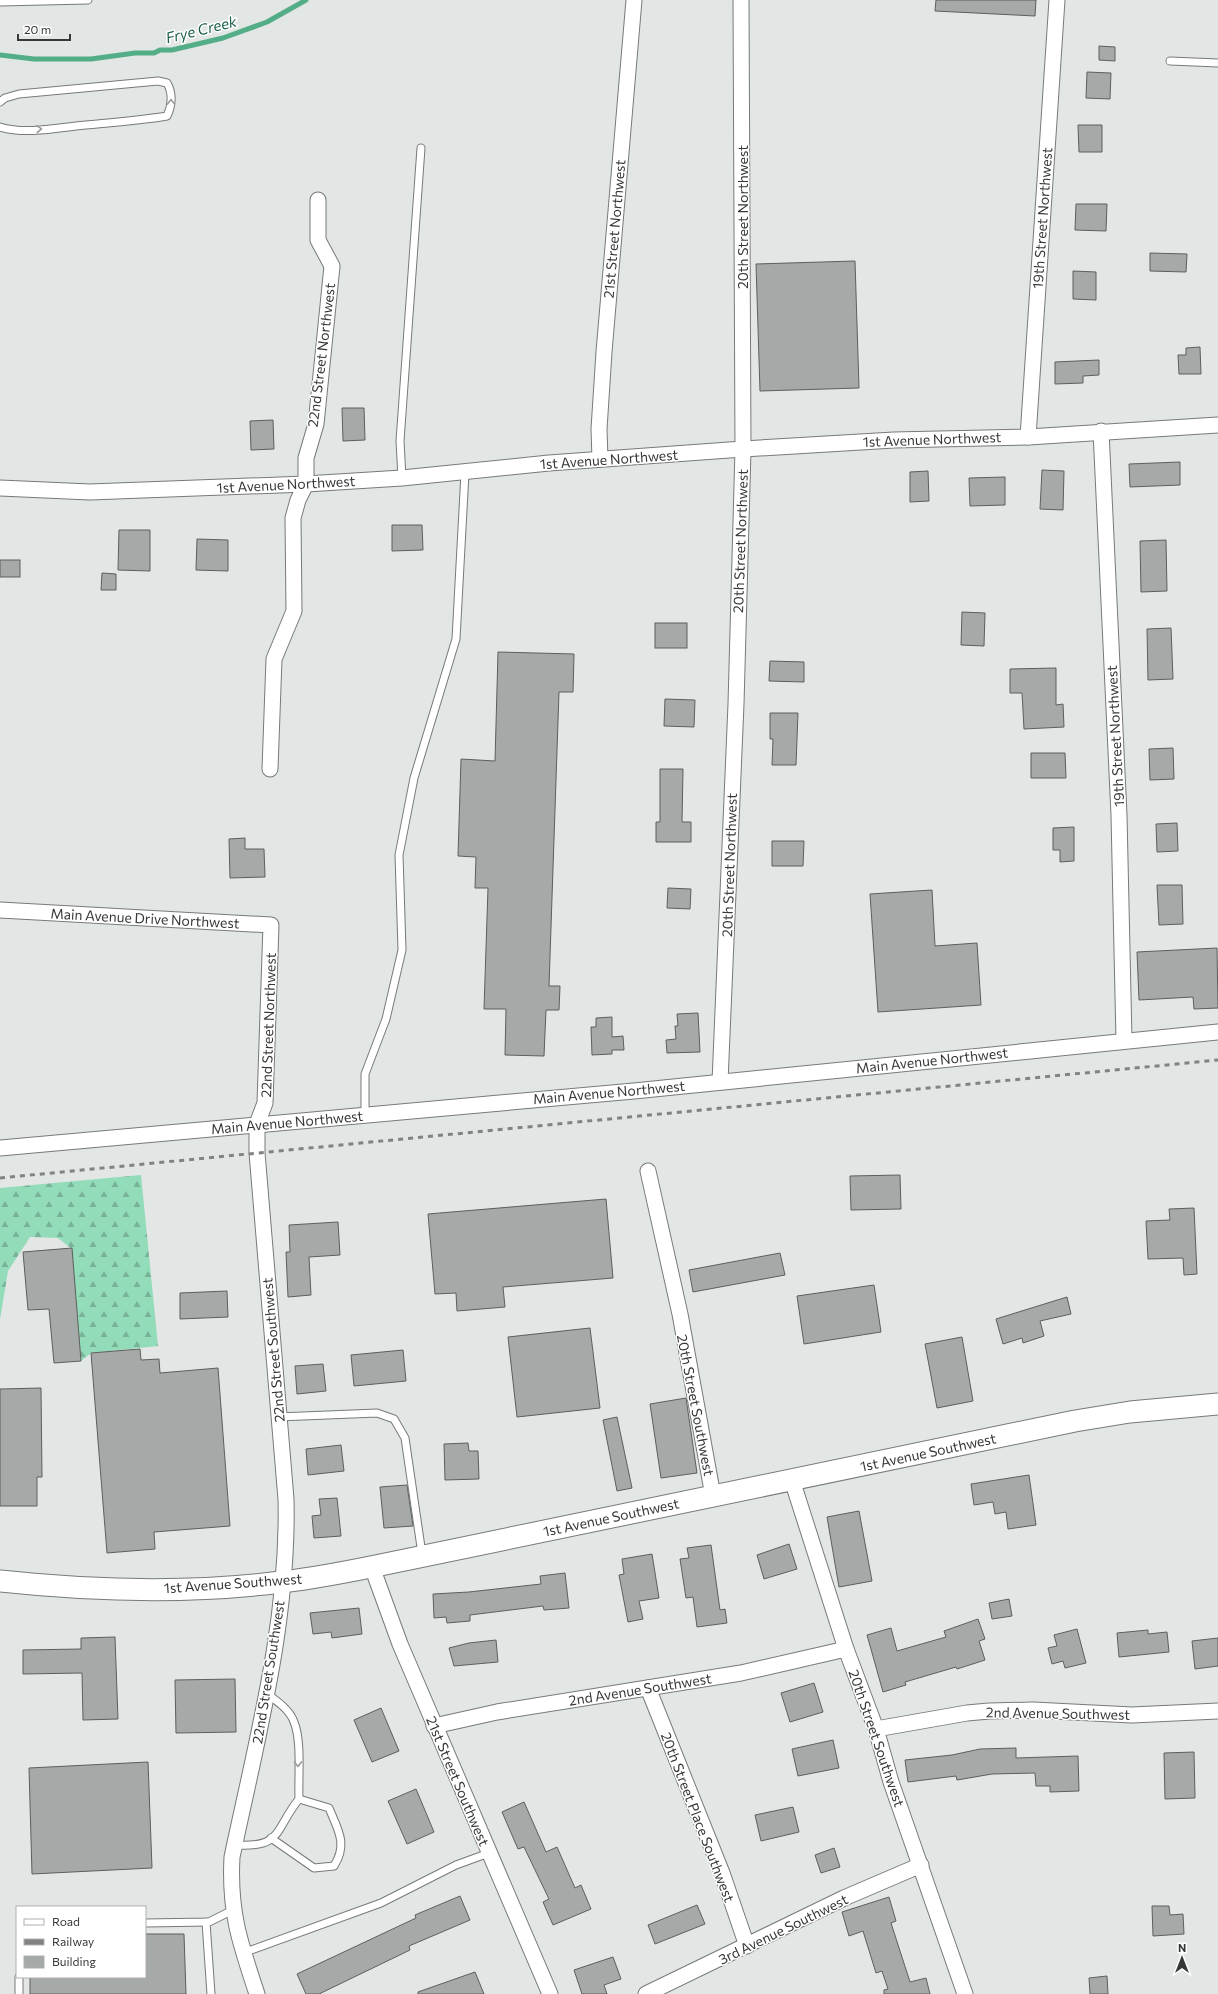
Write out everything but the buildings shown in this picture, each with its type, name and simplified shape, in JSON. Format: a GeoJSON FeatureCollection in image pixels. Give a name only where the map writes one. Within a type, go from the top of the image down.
{"type":"FeatureCollection","features":[{"type":"Feature","properties":{"kind":"main road","name":"1st Avenue Southwest"},"geometry":{"type":"LineString","coordinates":[[0,1581],[46,1586],[127,1589],[218,1588],[282,1582],[372,1567],[1075,1421],[1130,1412],[1218,1404]]}},
{"type":"Feature","properties":{"kind":"street","name":"21st Street Northwest"},"geometry":{"type":"LineString","coordinates":[[600,459],[598,429],[603,360],[634,0]]}},
{"type":"Feature","properties":{"kind":"street","name":"20th Street Northwest"},"geometry":{"type":"LineString","coordinates":[[720,1082],[736,696],[743,449],[741,0]]}},
{"type":"Feature","properties":{"kind":"street","name":"19th Street Northwest"},"geometry":{"type":"LineString","coordinates":[[1028,436],[1057,0]]}},
{"type":"Feature","properties":{"kind":"street","name":"22nd Street Northwest"},"geometry":{"type":"LineString","coordinates":[[270,770],[274,659],[294,612],[293,518],[298,500],[306,484],[306,458],[316,424],[332,266],[318,240],[318,200]]}},
{"type":"Feature","properties":{"kind":"street","name":"1st Avenue Northwest"},"geometry":{"type":"LineString","coordinates":[[0,488],[90,492],[306,484],[465,473],[600,459],[743,449],[894,440],[1028,436],[1218,425]]}},
{"type":"Feature","properties":{"kind":"street","name":"19th Street Northwest"},"geometry":{"type":"LineString","coordinates":[[1101,431],[1119,815],[1124,1040]]}},
{"type":"Feature","properties":{"kind":"street","name":"Main Avenue Drive Northwest"},"geometry":{"type":"LineString","coordinates":[[0,910],[272,925],[271,943]]}},
{"type":"Feature","properties":{"kind":"street","name":"22nd Street Northwest"},"geometry":{"type":"LineString","coordinates":[[256,1153],[257,1124],[265,1103],[271,943]]}},
{"type":"Feature","properties":{"kind":"street","name":"Main Avenue Northwest"},"geometry":{"type":"LineString","coordinates":[[0,1148],[720,1082],[1124,1040],[1218,1032]]}},
{"type":"Feature","properties":{"kind":"street","name":"22nd Street Southwest"},"geometry":{"type":"LineString","coordinates":[[256,1153],[286,1499],[287,1540],[277,1630],[267,1694],[235,1844],[231,1881],[233,1910],[243,1953],[257,1994]]}},
{"type":"Feature","properties":{"kind":"street","name":"20th Street Southwest"},"geometry":{"type":"LineString","coordinates":[[648,1171],[680,1314],[713,1496]]}},
{"type":"Feature","properties":{"kind":"street","name":"20th Street Southwest"},"geometry":{"type":"LineString","coordinates":[[792,1480],[846,1649],[876,1729],[891,1782],[965,1994]]}},
{"type":"Feature","properties":{"kind":"street","name":"21st Street Southwest"},"geometry":{"type":"LineString","coordinates":[[372,1567],[400,1644],[434,1726],[550,1994]]}},
{"type":"Feature","properties":{"kind":"street","name":"2nd Avenue Southwest"},"geometry":{"type":"LineString","coordinates":[[434,1726],[497,1712],[741,1673],[846,1649]]}},
{"type":"Feature","properties":{"kind":"street","name":"20th Street Place Southwest"},"geometry":{"type":"LineString","coordinates":[[648,1688],[722,1873],[747,1946]]}},
{"type":"Feature","properties":{"kind":"street","name":"2nd Avenue Southwest"},"geometry":{"type":"LineString","coordinates":[[876,1729],[967,1713],[989,1711],[1033,1710],[1132,1715],[1218,1711]]}},
{"type":"Feature","properties":{"kind":"street","name":"3rd Avenue Southwest"},"geometry":{"type":"LineString","coordinates":[[646,1994],[844,1898],[921,1865]]}},
{"type":"Feature","properties":{"kind":"lane"},"geometry":{"type":"LineString","coordinates":[[0,2],[88,0]]}},
{"type":"Feature","properties":{"kind":"lane"},"geometry":{"type":"LineString","coordinates":[[1170,62],[1218,63]]}},
{"type":"Feature","properties":{"kind":"lane"},"geometry":{"type":"LineString","coordinates":[[0,102],[5,98],[19,94],[158,81],[167,83],[170,88],[171,108],[167,116],[144,120],[41,129],[11,130],[0,127]]}},
{"type":"Feature","properties":{"kind":"lane"},"geometry":{"type":"LineString","coordinates":[[402,478],[400,441],[421,148]]}},
{"type":"Feature","properties":{"kind":"lane"},"geometry":{"type":"LineString","coordinates":[[365,1115],[365,1074],[386,1019],[402,950],[399,855],[414,778],[456,639],[465,473]]}},
{"type":"Feature","properties":{"kind":"lane"},"geometry":{"type":"LineString","coordinates":[[278,1417],[376,1413],[394,1419],[405,1438],[422,1556]]}},
{"type":"Feature","properties":{"kind":"lane"},"geometry":{"type":"LineString","coordinates":[[235,1844],[255,1846],[265,1844],[279,1831],[299,1799],[296,1730],[294,1721],[283,1706],[267,1694]]}},
{"type":"Feature","properties":{"kind":"lane"},"geometry":{"type":"LineString","coordinates":[[271,1838],[314,1868],[334,1866],[339,1858],[342,1848],[340,1834],[329,1808],[299,1799]]}},
{"type":"Feature","properties":{"kind":"lane"},"geometry":{"type":"LineString","coordinates":[[243,1953],[381,1903],[456,1865],[489,1853]]}},
{"type":"Feature","properties":{"kind":"lane"},"geometry":{"type":"LineString","coordinates":[[146,1923],[206,1922],[233,1910]]}},
{"type":"Feature","properties":{"kind":"lane"},"geometry":{"type":"LineString","coordinates":[[206,1922],[211,1994]]}},
{"type":"Feature","properties":{"kind":"lane"},"geometry":{"type":"LineString","coordinates":[[18,1978],[19,1994]]}},
{"type":"Feature","properties":{"kind":"green space"},"geometry":{"type":"Polygon","coordinates":[[[141,1175],[158,1346],[91,1353],[81,1361],[72,1249],[58,1238],[30,1237],[8,1271],[0,1319],[0,1188],[141,1175]]]}},
{"type":"Feature","properties":{"kind":"waterway","name":"Frye Creek"},"geometry":{"type":"LineString","coordinates":[[0,55],[34,59],[91,59],[135,53],[154,53],[160,50],[172,50],[223,38],[267,22],[306,0]]}},
{"type":"Feature","properties":{"kind":"railway"},"geometry":{"type":"LineString","coordinates":[[0,1178],[1218,1060]]}}]}
